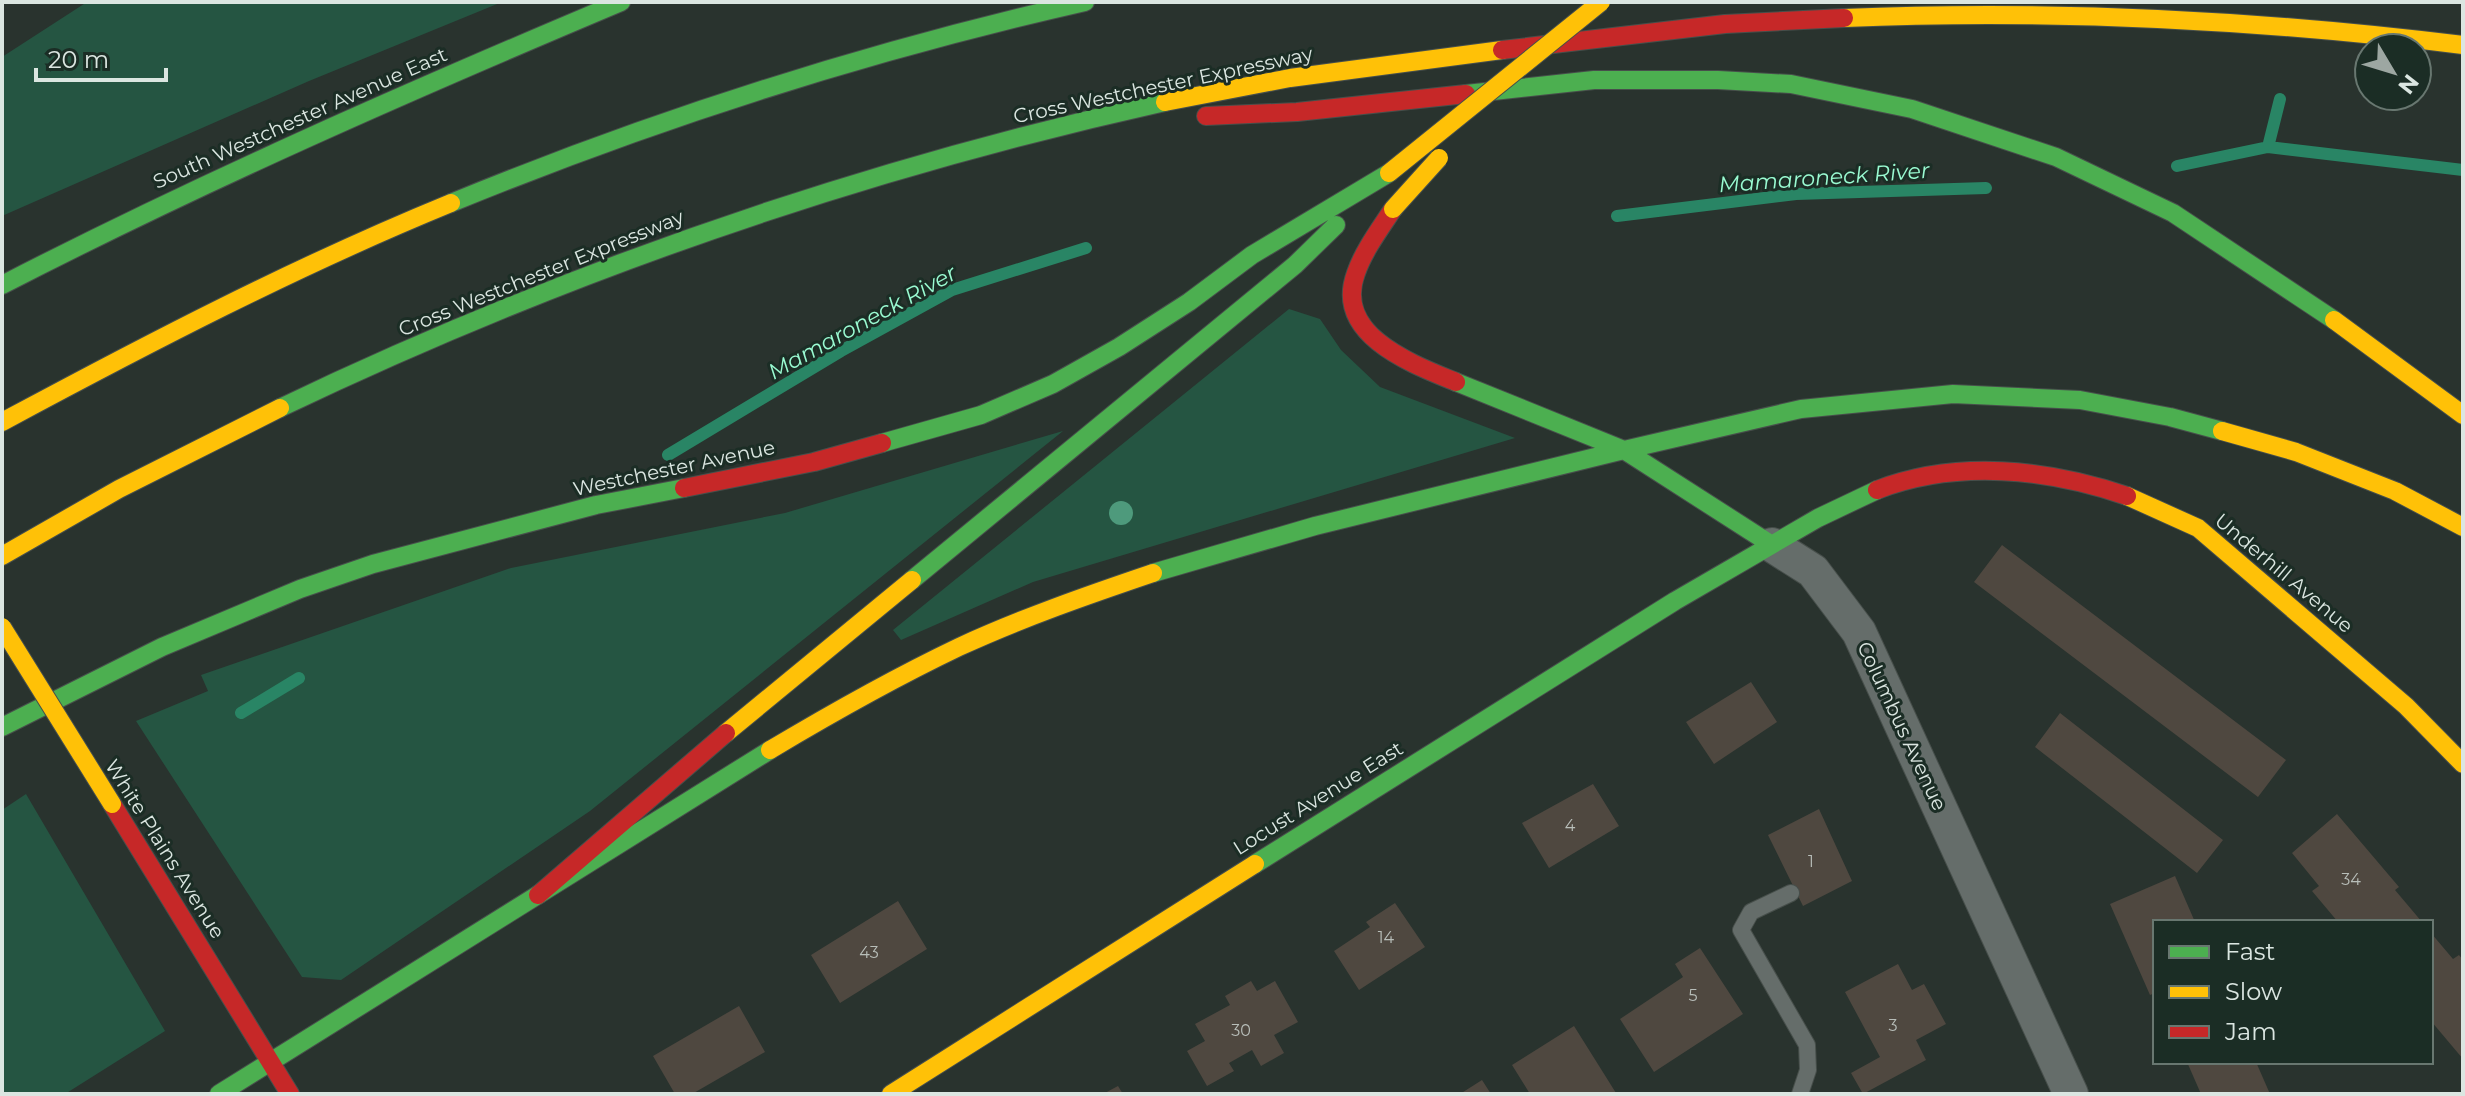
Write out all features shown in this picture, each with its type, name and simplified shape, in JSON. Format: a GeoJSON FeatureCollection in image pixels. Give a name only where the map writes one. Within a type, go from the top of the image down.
{"type":"FeatureCollection","features":[{"type":"Feature","properties":{"kind":"main road","name":"South Westchester Avenue East"},"geometry":{"type":"LineString","coordinates":[[2,285],[231,170],[621,2]]}},
{"type":"Feature","properties":{"kind":"main road"},"geometry":{"type":"LineString","coordinates":[[2,422],[155,340],[436,209],[742,96],[899,50],[1085,2]]}},
{"type":"Feature","properties":{"kind":"main road"},"geometry":{"type":"LineString","coordinates":[[538,895],[723,736],[1284,274],[1389,173],[1601,2]]}},
{"type":"Feature","properties":{"kind":"main road","name":"Cross Westchester Expressway"},"geometry":{"type":"LineString","coordinates":[[2,556],[194,450],[337,379],[481,316],[630,258],[777,206],[929,161],[1081,121],[1240,86],[1392,61],[1763,21],[1919,15],[2078,15],[2252,24],[2463,45]]}},
{"type":"Feature","properties":{"kind":"main road","name":"Columbus Avenue"},"geometry":{"type":"LineString","coordinates":[[1515,73],[1393,209],[1356,268],[1350,297],[1356,319],[1375,341],[1400,359],[1624,450],[1772,545]]}},
{"type":"Feature","properties":{"kind":"main road"},"geometry":{"type":"LineString","coordinates":[[1081,121],[1297,112],[1594,80],[1718,80],[1791,84],[1912,109],[2056,157],[2173,213],[2354,333],[2463,415]]}},
{"type":"Feature","properties":{"kind":"main road"},"geometry":{"type":"LineString","coordinates":[[59,235],[231,170]]}},
{"type":"Feature","properties":{"kind":"main road","name":"Westchester Avenue"},"geometry":{"type":"LineString","coordinates":[[2,727],[162,647],[300,589],[373,564],[596,505],[814,462],[981,415],[1053,384],[1119,347],[1189,302],[1252,255],[1389,173]]}},
{"type":"Feature","properties":{"kind":"main road"},"geometry":{"type":"LineString","coordinates":[[219,1094],[736,770],[872,692],[1013,623],[1158,570],[1234,547],[1801,409],[1953,394],[2080,400],[2170,417],[2296,452],[2395,491],[2463,527]]}},
{"type":"Feature","properties":{"kind":"main road","name":"Underhill Avenue"},"geometry":{"type":"LineString","coordinates":[[1772,545],[1861,495],[1929,476],[1999,469],[2052,474],[2111,489],[2198,528],[2406,706],[2463,764]]}},
{"type":"Feature","properties":{"kind":"main road","name":"Locust Avenue East"},"geometry":{"type":"LineString","coordinates":[[891,1094],[1652,614],[1772,545]]}},
{"type":"Feature","properties":{"kind":"main road","name":"White Plains Avenue"},"geometry":{"type":"LineString","coordinates":[[2,627],[290,1094]]}},
{"type":"Feature","properties":{"kind":"street","name":"Columbus Avenue"},"geometry":{"type":"LineString","coordinates":[[1772,545],[1813,571],[1859,632],[2071,1094]]}},
{"type":"Feature","properties":{"kind":"lane"},"geometry":{"type":"LineString","coordinates":[[1791,893],[1751,912],[1741,930],[1807,1045],[1808,1070],[1800,1094]]}},
{"type":"Feature","properties":{"kind":"green space"},"geometry":{"type":"Polygon","coordinates":[[[87,2],[502,2],[309,81],[2,216],[2,57],[87,2]]]}},
{"type":"Feature","properties":{"kind":"green space"},"geometry":{"type":"Polygon","coordinates":[[[1289,309],[1320,319],[1341,350],[1380,387],[1515,438],[1033,582],[901,640],[893,630],[1289,309]]]}},
{"type":"Feature","properties":{"kind":"green space"},"geometry":{"type":"Polygon","coordinates":[[[1063,431],[590,811],[341,980],[302,977],[136,721],[208,691],[201,675],[511,568],[785,513],[1063,431]]]}},
{"type":"Feature","properties":{"kind":"green space"},"geometry":{"type":"Polygon","coordinates":[[[26,794],[165,1031],[65,1094],[2,1094],[2,810],[26,794]]]}},
{"type":"Feature","properties":{"kind":"building"},"geometry":{"type":"Polygon","coordinates":[[[2002,545],[2286,760],[2258,797],[1974,582],[2002,545]]]}},
{"type":"Feature","properties":{"kind":"building"},"geometry":{"type":"Polygon","coordinates":[[[1751,682],[1777,722],[1714,764],[1686,722],[1751,682]]]}},
{"type":"Feature","properties":{"kind":"building"},"geometry":{"type":"Polygon","coordinates":[[[2060,713],[2223,840],[2197,873],[2035,747],[2060,713]]]}},
{"type":"Feature","properties":{"kind":"building"},"geometry":{"type":"Polygon","coordinates":[[[1593,784],[1619,826],[1549,868],[1522,823],[1593,784]]]}},
{"type":"Feature","properties":{"kind":"building"},"geometry":{"type":"Polygon","coordinates":[[[1819,809],[1852,881],[1803,906],[1768,835],[1819,809]]]}},
{"type":"Feature","properties":{"kind":"building"},"geometry":{"type":"Polygon","coordinates":[[[2337,814],[2399,887],[2395,890],[2420,920],[2336,920],[2312,891],[2319,886],[2292,853],[2337,814]]]}},
{"type":"Feature","properties":{"kind":"building"},"geometry":{"type":"Polygon","coordinates":[[[2175,876],[2194,920],[2153,920],[2153,994],[2150,995],[2110,904],[2175,876]]]}},
{"type":"Feature","properties":{"kind":"building"},"geometry":{"type":"Polygon","coordinates":[[[898,901],[927,949],[840,1003],[811,955],[898,901]]]}},
{"type":"Feature","properties":{"kind":"building"},"geometry":{"type":"Polygon","coordinates":[[[1395,903],[1425,947],[1359,990],[1334,951],[1370,927],[1366,922],[1395,903]]]}},
{"type":"Feature","properties":{"kind":"building"},"geometry":{"type":"Polygon","coordinates":[[[2433,935],[2453,959],[2459,955],[2463,960],[2463,1059],[2433,1023],[2433,935]]]}},
{"type":"Feature","properties":{"kind":"building"},"geometry":{"type":"Polygon","coordinates":[[[1700,948],[1743,1014],[1654,1072],[1620,1019],[1683,977],[1675,964],[1700,948]]]}},
{"type":"Feature","properties":{"kind":"building"},"geometry":{"type":"Polygon","coordinates":[[[1898,964],[1912,990],[1924,984],[1946,1024],[1916,1040],[1926,1060],[1863,1094],[1851,1073],[1880,1057],[1845,992],[1898,964]]]}},
{"type":"Feature","properties":{"kind":"building"},"geometry":{"type":"Polygon","coordinates":[[[1251,981],[1257,991],[1275,981],[1298,1022],[1274,1035],[1284,1053],[1261,1066],[1252,1050],[1229,1063],[1234,1071],[1207,1086],[1187,1051],[1205,1041],[1195,1024],[1230,1005],[1225,996],[1251,981]]]}},
{"type":"Feature","properties":{"kind":"building"},"geometry":{"type":"Polygon","coordinates":[[[739,1006],[765,1052],[692,1094],[675,1094],[653,1056],[739,1006]]]}},
{"type":"Feature","properties":{"kind":"building"},"geometry":{"type":"Polygon","coordinates":[[[1574,1026],[1616,1093],[1530,1094],[1512,1065],[1574,1026]]]}},
{"type":"Feature","properties":{"kind":"building"},"geometry":{"type":"Polygon","coordinates":[[[2188,1064],[2257,1064],[2270,1094],[2201,1094],[2188,1064]]]}},
{"type":"Feature","properties":{"kind":"building"},"geometry":{"type":"Polygon","coordinates":[[[1482,1080],[1491,1094],[1460,1094],[1482,1080]]]}},
{"type":"Feature","properties":{"kind":"building"},"geometry":{"type":"Polygon","coordinates":[[[1118,1086],[1123,1094],[1103,1094],[1118,1086]]]}},
{"type":"Feature","properties":{"kind":"waterway"},"geometry":{"type":"LineString","coordinates":[[2268,147],[2280,99]]}},
{"type":"Feature","properties":{"kind":"waterway","name":"Mamaroneck River"},"geometry":{"type":"LineString","coordinates":[[2177,166],[2268,147],[2463,170]]}},
{"type":"Feature","properties":{"kind":"waterway","name":"Mamaroneck River"},"geometry":{"type":"LineString","coordinates":[[1617,216],[1796,194],[1986,188]]}},
{"type":"Feature","properties":{"kind":"waterway","name":"Mamaroneck River"},"geometry":{"type":"LineString","coordinates":[[668,455],[841,351],[952,290],[1086,248]]}},
{"type":"Feature","properties":{"kind":"waterway","name":"Mamaroneck River"},"geometry":{"type":"LineString","coordinates":[[241,713],[299,678]]}},
{"type":"Feature","properties":{"kind":"traffic: fast"},"geometry":{"type":"LineString","coordinates":[[2,285],[155,209],[309,138],[621,2]]}},
{"type":"Feature","properties":{"kind":"traffic: fast"},"geometry":{"type":"LineString","coordinates":[[451,203],[606,143],[764,89],[924,42],[1085,2]]}},
{"type":"Feature","properties":{"kind":"traffic: fast"},"geometry":{"type":"LineString","coordinates":[[1466,94],[1594,80],[1718,80],[1791,84],[1912,109],[2056,157],[2173,213],[2334,320]]}},
{"type":"Feature","properties":{"kind":"traffic: fast"},"geometry":{"type":"LineString","coordinates":[[280,408],[494,313],[714,230],[937,160],[1165,102]]}},
{"type":"Feature","properties":{"kind":"traffic: fast"},"geometry":{"type":"LineString","coordinates":[[882,443],[981,415],[1053,384],[1119,347],[1189,302],[1252,255],[1389,173]]}},
{"type":"Feature","properties":{"kind":"traffic: fast"},"geometry":{"type":"LineString","coordinates":[[912,580],[1295,265],[1336,225]]}},
{"type":"Feature","properties":{"kind":"traffic: fast"},"geometry":{"type":"LineString","coordinates":[[1456,382],[1624,450]]}},
{"type":"Feature","properties":{"kind":"traffic: fast"},"geometry":{"type":"LineString","coordinates":[[1624,450],[1801,409],[1953,394],[2080,400],[2170,417],[2222,431]]}},
{"type":"Feature","properties":{"kind":"traffic: fast"},"geometry":{"type":"LineString","coordinates":[[1153,573],[1315,526],[1624,450],[1772,545]]}},
{"type":"Feature","properties":{"kind":"traffic: fast"},"geometry":{"type":"LineString","coordinates":[[2,727],[162,647],[300,589],[373,564],[596,505],[684,488]]}},
{"type":"Feature","properties":{"kind":"traffic: fast"},"geometry":{"type":"LineString","coordinates":[[1255,864],[1675,601],[1818,518],[1877,490]]}},
{"type":"Feature","properties":{"kind":"traffic: fast"},"geometry":{"type":"LineString","coordinates":[[219,1094],[770,750]]}},
{"type":"Feature","properties":{"kind":"traffic: slow"},"geometry":{"type":"LineString","coordinates":[[1389,173],[1601,2]]}},
{"type":"Feature","properties":{"kind":"traffic: slow"},"geometry":{"type":"LineString","coordinates":[[1844,18],[1999,15],[2154,19],[2309,29],[2463,45]]}},
{"type":"Feature","properties":{"kind":"traffic: slow"},"geometry":{"type":"LineString","coordinates":[[1165,102],[1290,78],[1502,50]]}},
{"type":"Feature","properties":{"kind":"traffic: slow"},"geometry":{"type":"LineString","coordinates":[[1393,209],[1439,158]]}},
{"type":"Feature","properties":{"kind":"traffic: slow"},"geometry":{"type":"LineString","coordinates":[[2,422],[224,306],[451,203]]}},
{"type":"Feature","properties":{"kind":"traffic: slow"},"geometry":{"type":"LineString","coordinates":[[2334,320],[2463,415]]}},
{"type":"Feature","properties":{"kind":"traffic: slow"},"geometry":{"type":"LineString","coordinates":[[2,556],[119,489],[280,408]]}},
{"type":"Feature","properties":{"kind":"traffic: slow"},"geometry":{"type":"LineString","coordinates":[[2222,431],[2296,452],[2395,491],[2463,527]]}},
{"type":"Feature","properties":{"kind":"traffic: slow"},"geometry":{"type":"LineString","coordinates":[[2127,496],[2198,528],[2406,706],[2463,764]]}},
{"type":"Feature","properties":{"kind":"traffic: slow"},"geometry":{"type":"LineString","coordinates":[[770,750],[863,696],[959,647],[1080,598],[1153,573]]}},
{"type":"Feature","properties":{"kind":"traffic: slow"},"geometry":{"type":"LineString","coordinates":[[726,733],[912,580]]}},
{"type":"Feature","properties":{"kind":"traffic: slow"},"geometry":{"type":"LineString","coordinates":[[2,627],[112,804]]}},
{"type":"Feature","properties":{"kind":"traffic: slow"},"geometry":{"type":"LineString","coordinates":[[891,1094],[1255,864]]}},
{"type":"Feature","properties":{"kind":"traffic: jam"},"geometry":{"type":"LineString","coordinates":[[1502,50],[1725,24],[1844,18]]}},
{"type":"Feature","properties":{"kind":"traffic: jam"},"geometry":{"type":"LineString","coordinates":[[1206,116],[1297,112],[1466,94]]}},
{"type":"Feature","properties":{"kind":"traffic: jam"},"geometry":{"type":"LineString","coordinates":[[1393,209],[1356,273],[1352,295],[1356,314],[1366,330],[1381,344],[1399,356],[1456,382]]}},
{"type":"Feature","properties":{"kind":"traffic: jam"},"geometry":{"type":"LineString","coordinates":[[684,488],[814,462],[882,443]]}},
{"type":"Feature","properties":{"kind":"traffic: jam"},"geometry":{"type":"LineString","coordinates":[[1877,490],[1939,474],[2002,471],[2066,479],[2127,496]]}},
{"type":"Feature","properties":{"kind":"traffic: jam"},"geometry":{"type":"LineString","coordinates":[[538,895],[726,733]]}},
{"type":"Feature","properties":{"kind":"traffic: jam"},"geometry":{"type":"LineString","coordinates":[[112,804],[290,1094]]}}]}
